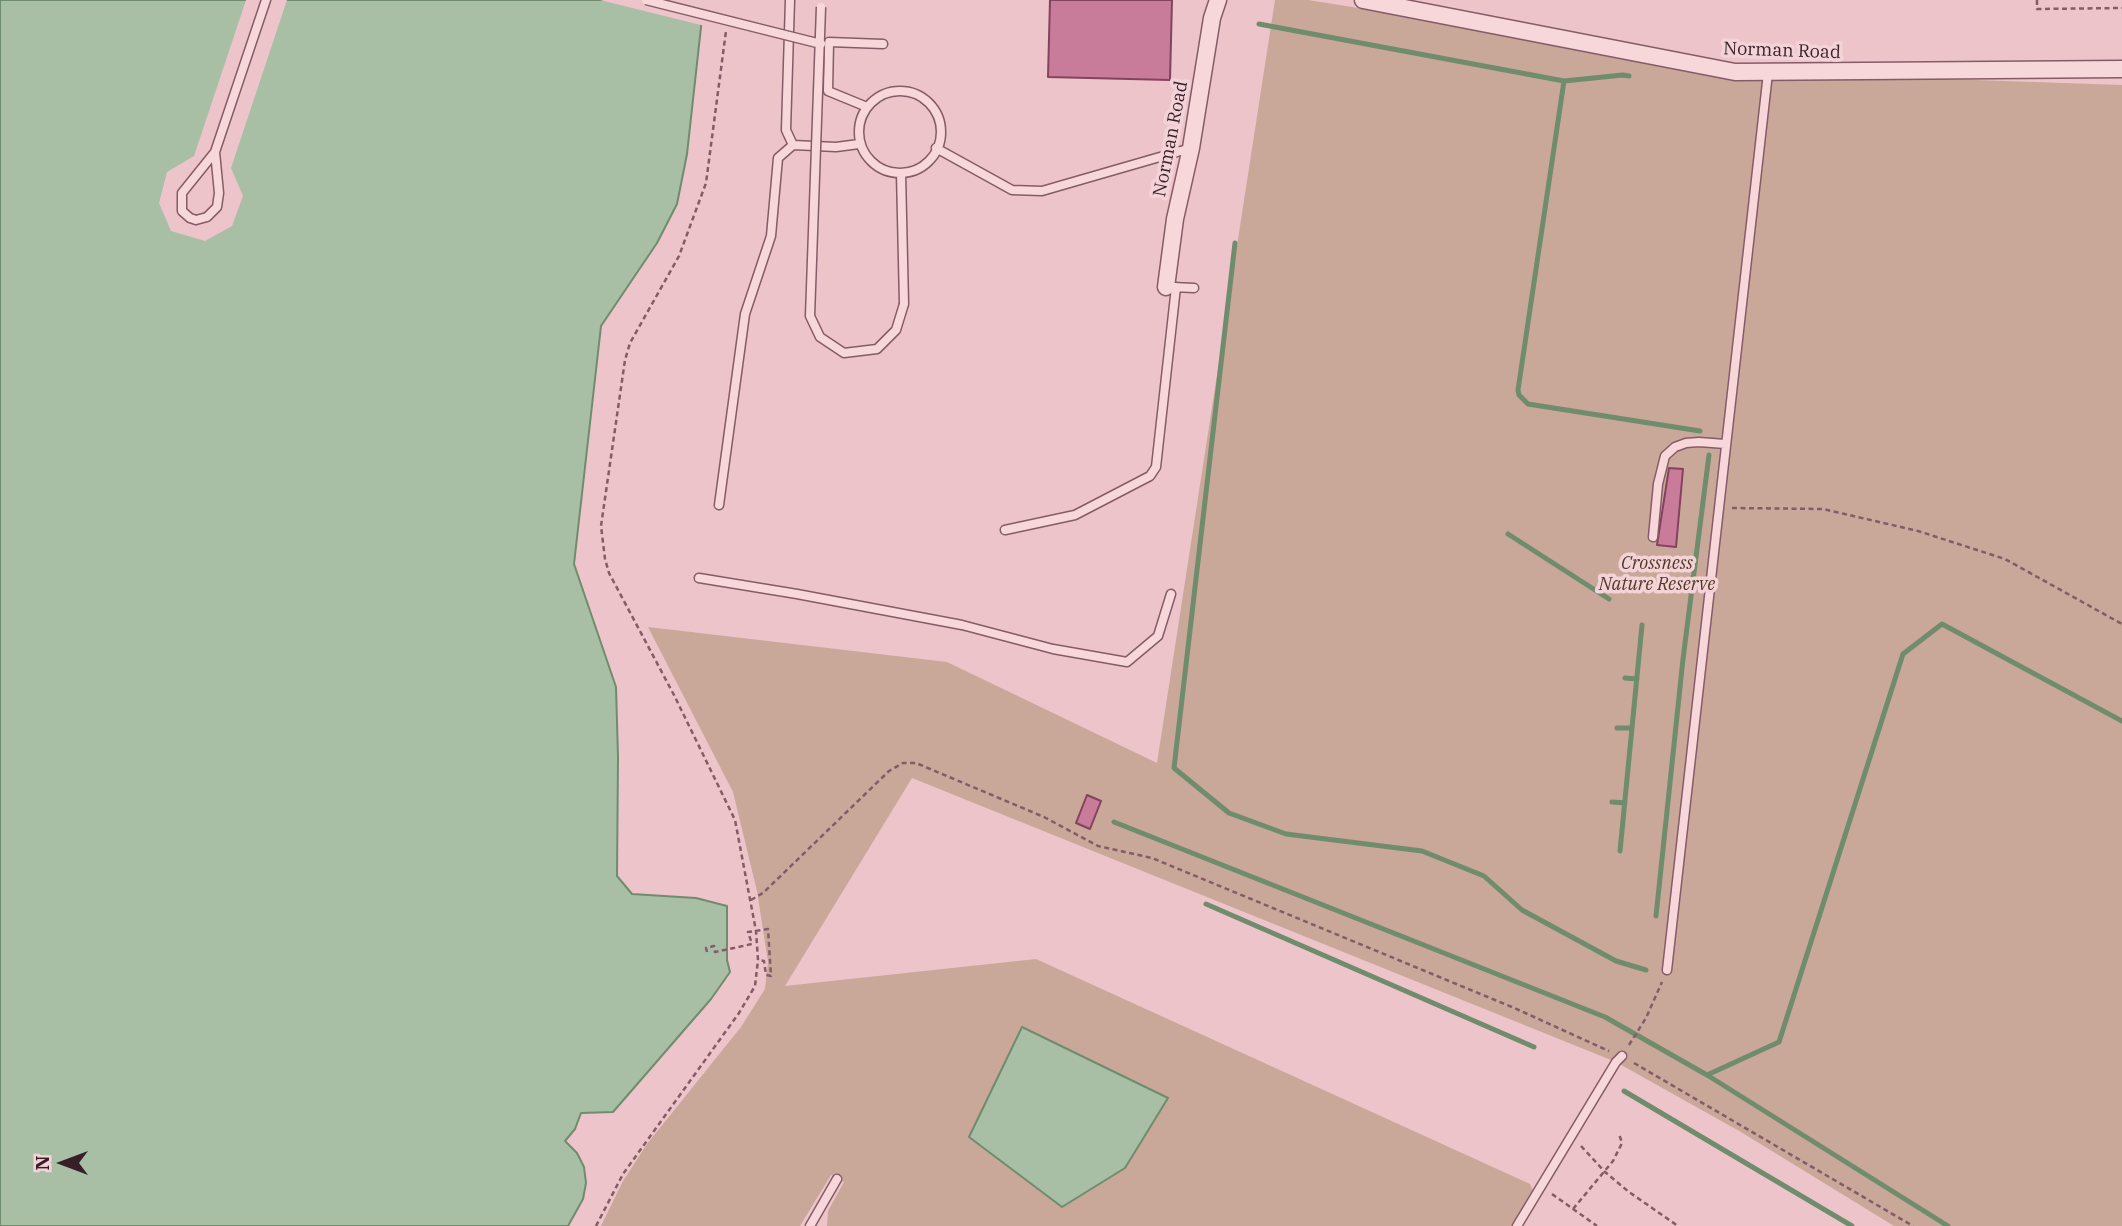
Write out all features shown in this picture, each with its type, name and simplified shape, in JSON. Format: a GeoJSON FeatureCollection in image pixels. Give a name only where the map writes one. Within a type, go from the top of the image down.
{"type":"FeatureCollection","features":[{"type":"Feature","properties":{"kind":"street","name":"Norman Road"},"geometry":{"type":"LineString","coordinates":[[1171,287],[1175,219],[1191,148],[1212,18],[1218,0]]}},
{"type":"Feature","properties":{"kind":"street","name":"Norman Road"},"geometry":{"type":"LineString","coordinates":[[1363,0],[1735,72],[2122,69]]}},
{"type":"Feature","properties":{"kind":"lane"},"geometry":{"type":"LineString","coordinates":[[215,152],[219,193],[217,207],[207,218],[196,220],[182,211],[182,192],[215,152],[266,0]]}},
{"type":"Feature","properties":{"kind":"lane"},"geometry":{"type":"LineString","coordinates":[[646,0],[821,44]]}},
{"type":"Feature","properties":{"kind":"lane"},"geometry":{"type":"LineString","coordinates":[[790,0],[786,130],[793,145]]}},
{"type":"Feature","properties":{"kind":"lane"},"geometry":{"type":"LineString","coordinates":[[821,7],[810,316],[820,337],[844,353],[877,349],[896,330],[904,304],[901,173]]}},
{"type":"Feature","properties":{"kind":"lane"},"geometry":{"type":"LineString","coordinates":[[867,107],[828,91],[829,42],[883,44]]}},
{"type":"Feature","properties":{"kind":"lane"},"geometry":{"type":"LineString","coordinates":[[1667,970],[1768,73]]}},
{"type":"Feature","properties":{"kind":"lane"},"geometry":{"type":"LineString","coordinates":[[890,92],[914,93],[930,103],[936,112],[941,131],[936,148],[933,156],[915,171],[884,171],[868,160],[859,144],[862,116],[867,107],[881,95],[890,92]]}},
{"type":"Feature","properties":{"kind":"lane"},"geometry":{"type":"LineString","coordinates":[[719,505],[745,314],[771,236],[778,158],[793,145],[836,147],[859,144]]}},
{"type":"Feature","properties":{"kind":"lane"},"geometry":{"type":"LineString","coordinates":[[936,148],[1012,190],[1042,191],[1191,148]]}},
{"type":"Feature","properties":{"kind":"lane"},"geometry":{"type":"LineString","coordinates":[[1004,530],[1076,515],[1150,476],[1156,467],[1171,287],[1194,288]]}},
{"type":"Feature","properties":{"kind":"lane"},"geometry":{"type":"LineString","coordinates":[[1653,537],[1658,484],[1665,456],[1675,447],[1686,443],[1725,444]]}},
{"type":"Feature","properties":{"kind":"lane"},"geometry":{"type":"LineString","coordinates":[[699,578],[962,625],[1053,649],[1127,662],[1158,635],[1171,594]]}},
{"type":"Feature","properties":{"kind":"lane"},"geometry":{"type":"LineString","coordinates":[[1517,1226],[1622,1056]]}},
{"type":"Feature","properties":{"kind":"lane"},"geometry":{"type":"LineString","coordinates":[[810,1226],[838,1179]]}},
{"type":"Feature","properties":{"kind":"path"},"geometry":{"type":"LineString","coordinates":[[2036,0],[2036,9],[2122,8]]}},
{"type":"Feature","properties":{"kind":"path"},"geometry":{"type":"LineString","coordinates":[[596,1226],[623,1174],[739,1013],[755,986],[758,960],[751,900],[732,811],[609,573],[603,551],[601,526],[625,360],[630,343],[679,256],[706,183],[726,29]]}},
{"type":"Feature","properties":{"kind":"path"},"geometry":{"type":"LineString","coordinates":[[1721,508],[1823,509],[1918,531],[2005,559],[2122,624]]}},
{"type":"Feature","properties":{"kind":"path"},"geometry":{"type":"LineString","coordinates":[[751,900],[763,893],[889,771],[903,763],[915,763],[1044,817],[1098,846],[1152,859],[1512,1007],[1622,1056],[1913,1226]]}},
{"type":"Feature","properties":{"kind":"path"},"geometry":{"type":"LineString","coordinates":[[707,952],[706,948],[714,946],[715,952],[752,944],[748,932],[768,929],[771,976],[766,975],[764,961],[758,960]]}},
{"type":"Feature","properties":{"kind":"path"},"geometry":{"type":"LineString","coordinates":[[1622,1056],[1646,1018],[1667,970]]}},
{"type":"Feature","properties":{"kind":"path"},"geometry":{"type":"LineString","coordinates":[[1573,1209],[1613,1161],[1622,1143],[1619,1134]]}},
{"type":"Feature","properties":{"kind":"path"},"geometry":{"type":"LineString","coordinates":[[1571,1138],[1629,1192],[1678,1226]]}},
{"type":"Feature","properties":{"kind":"path"},"geometry":{"type":"LineString","coordinates":[[1541,1186],[1597,1226]]}},
{"type":"Feature","properties":{"kind":"green space","name":"Crossness Nature Reserve"},"geometry":{"type":"Polygon","coordinates":[[[1275,0],[1308,0],[1768,73],[2122,85],[2122,1226],[1894,1226],[1741,1132],[1616,1062],[912,778],[785,986],[1036,959],[1530,1184],[1533,1191],[1512,1226],[827,1226],[828,1211],[844,1182],[831,1175],[800,1226],[601,1226],[623,1181],[647,1144],[741,1027],[765,989],[768,962],[757,891],[733,792],[648,627],[947,662],[1157,763],[1275,0]]]}},
{"type":"Feature","properties":{"kind":"shaded area"},"geometry":{"type":"Polygon","coordinates":[[[0,0],[704,0],[687,154],[677,204],[657,243],[601,326],[574,564],[616,687],[617,876],[632,894],[696,898],[727,906],[727,960],[730,972],[711,999],[613,1112],[581,1113],[575,1129],[565,1141],[577,1153],[584,1167],[586,1183],[583,1199],[568,1226],[0,1226],[0,0]]]}},
{"type":"Feature","properties":{"kind":"shaded area"},"geometry":{"type":"Polygon","coordinates":[[[1022,1027],[1168,1098],[1125,1168],[1062,1207],[969,1137],[1022,1027]]]}},
{"type":"Feature","properties":{"kind":"pier"},"geometry":{"type":"Polygon","coordinates":[[[246,0],[287,0],[231,168],[243,196],[232,226],[205,241],[171,231],[159,203],[167,172],[194,156],[246,0]]]}},
{"type":"Feature","properties":{"kind":"pier"},"geometry":{"type":"Polygon","coordinates":[[[600,0],[707,0],[705,26],[600,0]]]}},
{"type":"Feature","properties":{"kind":"building"},"geometry":{"type":"Polygon","coordinates":[[[1050,0],[1172,0],[1170,80],[1048,77],[1050,0]]]}},
{"type":"Feature","properties":{"kind":"building"},"geometry":{"type":"Polygon","coordinates":[[[1669,468],[1683,469],[1676,547],[1657,545],[1669,468]]]}},
{"type":"Feature","properties":{"kind":"building"},"geometry":{"type":"Polygon","coordinates":[[[1087,795],[1101,801],[1090,829],[1076,823],[1087,795]]]}},
{"type":"Feature","properties":{"kind":"waterway"},"geometry":{"type":"LineString","coordinates":[[1259,24],[1564,81],[1629,76]]}},
{"type":"Feature","properties":{"kind":"waterway"},"geometry":{"type":"LineString","coordinates":[[1564,81],[1519,395],[1528,404],[1700,431]]}},
{"type":"Feature","properties":{"kind":"waterway"},"geometry":{"type":"LineString","coordinates":[[1235,243],[1174,768],[1229,813],[1286,834],[1422,851],[1484,876],[1522,910],[1616,961],[1646,970]]}},
{"type":"Feature","properties":{"kind":"waterway"},"geometry":{"type":"LineString","coordinates":[[1656,916],[1683,659],[1709,455]]}},
{"type":"Feature","properties":{"kind":"waterway"},"geometry":{"type":"LineString","coordinates":[[1508,534],[1609,599]]}},
{"type":"Feature","properties":{"kind":"waterway"},"geometry":{"type":"LineString","coordinates":[[1707,1075],[1779,1042],[1903,654],[1942,624],[2122,721]]}},
{"type":"Feature","properties":{"kind":"waterway"},"geometry":{"type":"LineString","coordinates":[[1620,851],[1642,625]]}},
{"type":"Feature","properties":{"kind":"waterway"},"geometry":{"type":"LineString","coordinates":[[1625,678],[1637,679]]}},
{"type":"Feature","properties":{"kind":"waterway"},"geometry":{"type":"LineString","coordinates":[[1617,728],[1632,728]]}},
{"type":"Feature","properties":{"kind":"waterway"},"geometry":{"type":"LineString","coordinates":[[1612,802],[1625,803]]}},
{"type":"Feature","properties":{"kind":"waterway"},"geometry":{"type":"LineString","coordinates":[[1114,822],[1605,1017],[1707,1075],[1948,1226]]}},
{"type":"Feature","properties":{"kind":"waterway"},"geometry":{"type":"LineString","coordinates":[[1206,904],[1534,1047]]}},
{"type":"Feature","properties":{"kind":"waterway"},"geometry":{"type":"LineString","coordinates":[[1624,1091],[1852,1226]]}}]}
